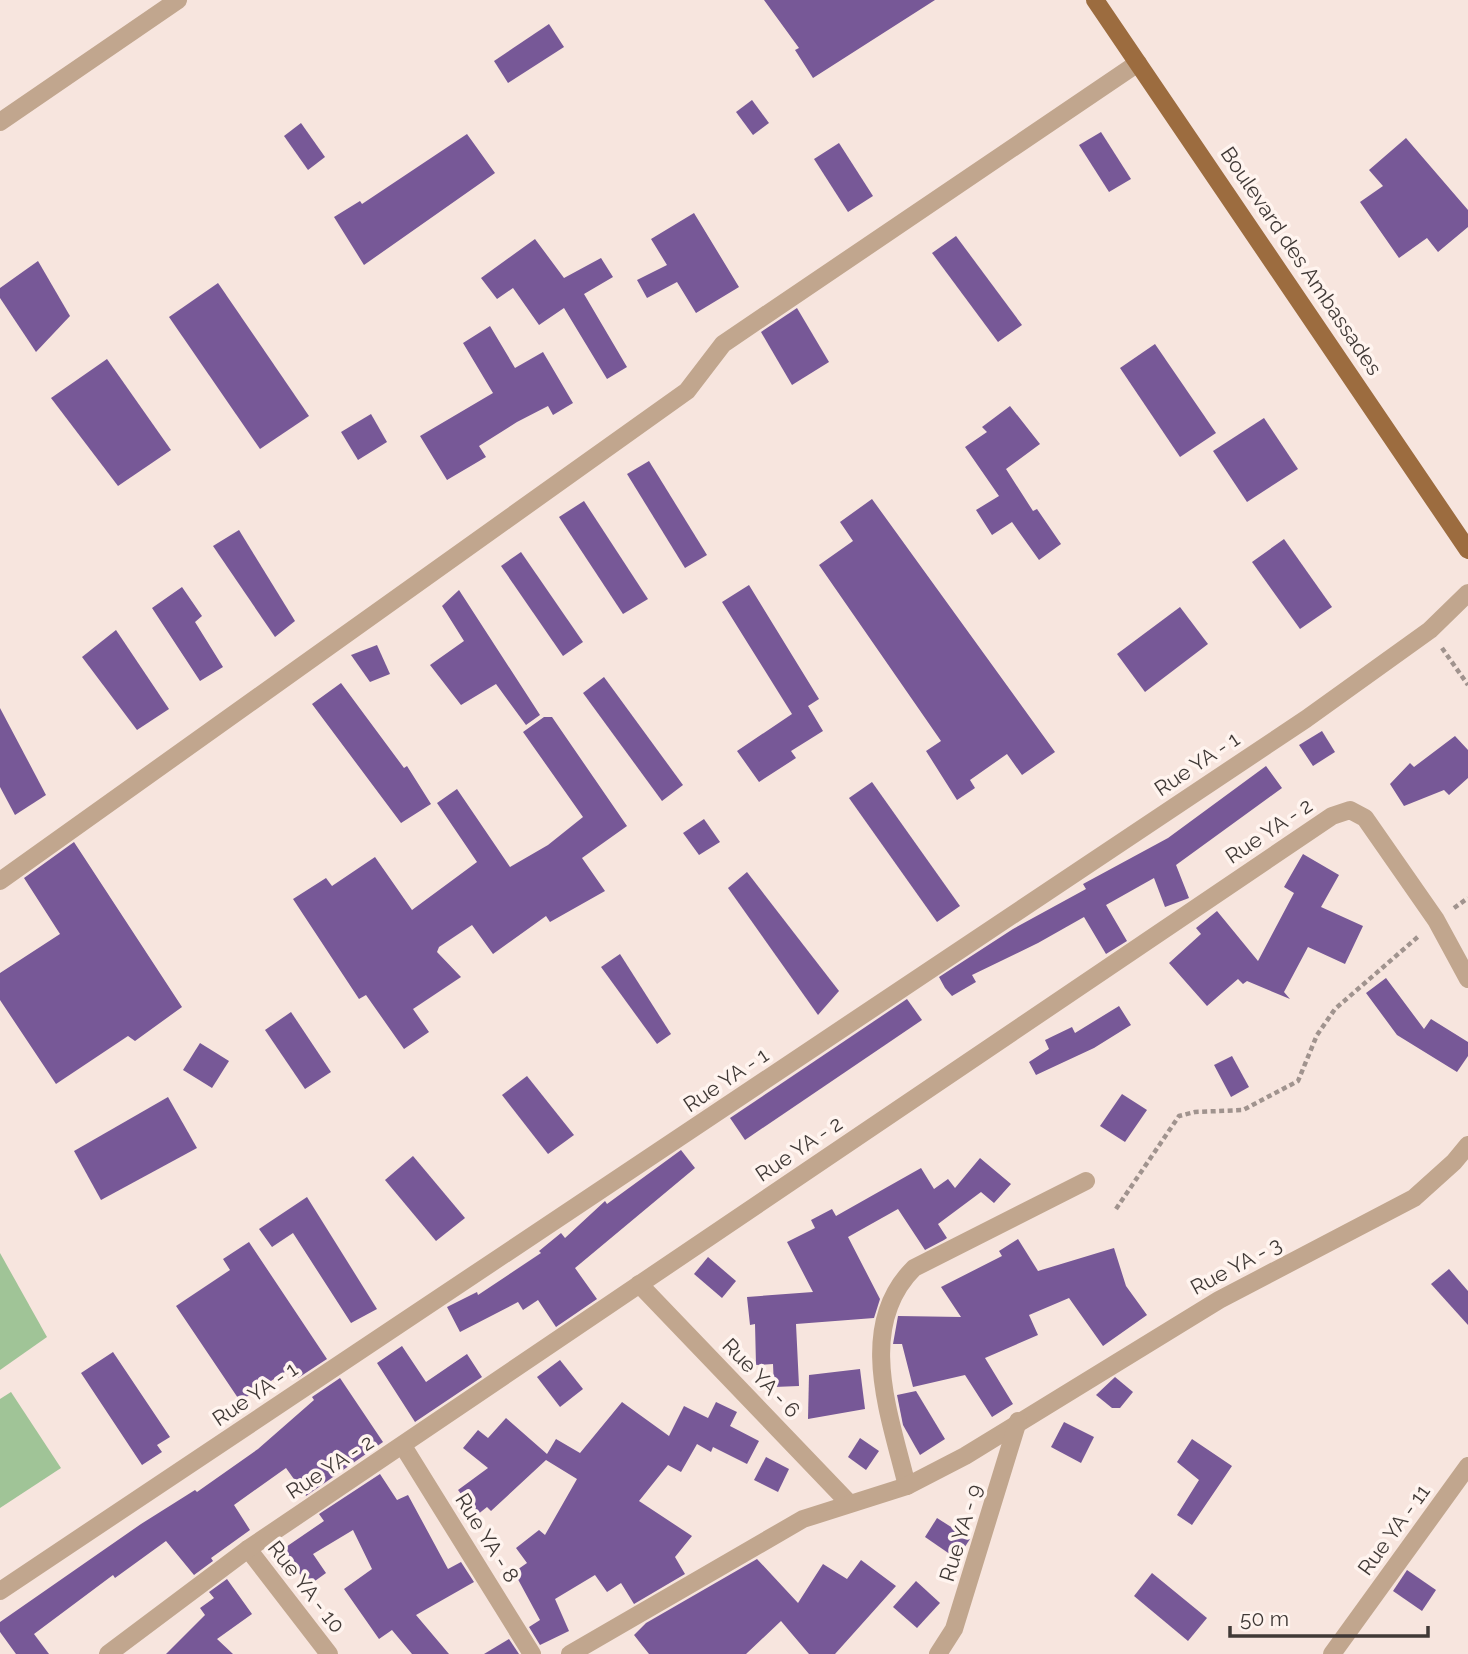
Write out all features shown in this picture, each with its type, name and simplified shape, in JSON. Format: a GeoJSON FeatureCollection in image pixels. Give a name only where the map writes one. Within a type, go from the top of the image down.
{"type":"FeatureCollection","features":[{"type":"Feature","properties":{"kind":"main road","name":"Boulevard des Ambassades"},"geometry":{"type":"LineString","coordinates":[[1095,0],[1468,550]]}},
{"type":"Feature","properties":{"kind":"street"},"geometry":{"type":"LineString","coordinates":[[0,122],[178,0]]}},
{"type":"Feature","properties":{"kind":"street"},"geometry":{"type":"LineString","coordinates":[[0,881],[687,391],[723,344],[1138,63]]}},
{"type":"Feature","properties":{"kind":"street","name":"Rue YA - 1"},"geometry":{"type":"LineString","coordinates":[[0,1591],[1249,757],[1430,630],[1468,593]]}},
{"type":"Feature","properties":{"kind":"street","name":"Rue YA - 2"},"geometry":{"type":"LineString","coordinates":[[113,1653],[248,1549],[1342,811],[1350,810],[1364,818],[1436,920],[1468,979]]}},
{"type":"Feature","properties":{"kind":"street","name":"Rue YA - 3"},"geometry":{"type":"LineString","coordinates":[[570,1654],[803,1519],[907,1486],[965,1456],[1219,1300],[1414,1198],[1454,1162],[1468,1145]]}},
{"type":"Feature","properties":{"kind":"street"},"geometry":{"type":"LineString","coordinates":[[907,1486],[885,1385],[880,1340],[887,1305],[897,1284],[914,1268],[1086,1181]]}},
{"type":"Feature","properties":{"kind":"street","name":"Rue YA - 6"},"geometry":{"type":"LineString","coordinates":[[639,1284],[849,1503]]}},
{"type":"Feature","properties":{"kind":"street","name":"Rue YA - 9"},"geometry":{"type":"LineString","coordinates":[[938,1654],[954,1629],[1018,1421]]}},
{"type":"Feature","properties":{"kind":"street","name":"Rue YA - 8"},"geometry":{"type":"LineString","coordinates":[[403,1446],[532,1654]]}},
{"type":"Feature","properties":{"kind":"street","name":"Rue YA - 11"},"geometry":{"type":"LineString","coordinates":[[1332,1654],[1468,1466]]}},
{"type":"Feature","properties":{"kind":"street","name":"Rue YA - 10"},"geometry":{"type":"LineString","coordinates":[[248,1549],[329,1654]]}},
{"type":"Feature","properties":{"kind":"path"},"geometry":{"type":"LineString","coordinates":[[1430,630],[1468,685]]}},
{"type":"Feature","properties":{"kind":"path"},"geometry":{"type":"LineString","coordinates":[[1116,1209],[1180,1116],[1195,1112],[1243,1110],[1298,1081],[1317,1035],[1335,1009],[1436,920],[1468,898]]}},
{"type":"Feature","properties":{"kind":"green space"},"geometry":{"type":"Polygon","coordinates":[[[0,1253],[47,1337],[0,1370],[0,1253]]]}},
{"type":"Feature","properties":{"kind":"green space"},"geometry":{"type":"Polygon","coordinates":[[[11,1392],[61,1468],[0,1508],[0,1399],[11,1392]]]}},
{"type":"Feature","properties":{"kind":"building"},"geometry":{"type":"Polygon","coordinates":[[[764,0],[935,0],[813,78],[795,50],[799,48],[764,0]]]}},
{"type":"Feature","properties":{"kind":"building"},"geometry":{"type":"Polygon","coordinates":[[[549,24],[564,47],[508,83],[494,61],[549,24]]]}},
{"type":"Feature","properties":{"kind":"building"},"geometry":{"type":"Polygon","coordinates":[[[752,100],[769,123],[753,135],[736,112],[752,100]]]}},
{"type":"Feature","properties":{"kind":"building"},"geometry":{"type":"Polygon","coordinates":[[[301,123],[325,157],[308,170],[284,136],[301,123]]]}},
{"type":"Feature","properties":{"kind":"building"},"geometry":{"type":"Polygon","coordinates":[[[1101,132],[1131,179],[1109,192],[1079,145],[1101,132]]]}},
{"type":"Feature","properties":{"kind":"building"},"geometry":{"type":"Polygon","coordinates":[[[467,134],[495,173],[364,265],[334,217],[360,201],[362,204],[467,134]]]}},
{"type":"Feature","properties":{"kind":"building"},"geometry":{"type":"Polygon","coordinates":[[[1406,138],[1468,210],[1468,227],[1438,252],[1427,238],[1399,258],[1360,202],[1383,186],[1369,170],[1406,138]]]}},
{"type":"Feature","properties":{"kind":"building"},"geometry":{"type":"Polygon","coordinates":[[[839,143],[873,196],[848,212],[814,159],[839,143]]]}},
{"type":"Feature","properties":{"kind":"building"},"geometry":{"type":"Polygon","coordinates":[[[694,213],[739,287],[696,313],[677,282],[647,298],[637,280],[667,265],[651,239],[694,213]]]}},
{"type":"Feature","properties":{"kind":"building"},"geometry":{"type":"Polygon","coordinates":[[[956,236],[1022,325],[998,342],[932,253],[956,236]]]}},
{"type":"Feature","properties":{"kind":"building"},"geometry":{"type":"Polygon","coordinates":[[[535,239],[564,278],[601,258],[613,277],[584,294],[627,367],[607,379],[564,308],[539,325],[513,288],[497,299],[481,278],[535,239]]]}},
{"type":"Feature","properties":{"kind":"building"},"geometry":{"type":"Polygon","coordinates":[[[38,261],[70,316],[36,352],[0,298],[0,288],[38,261]]]}},
{"type":"Feature","properties":{"kind":"building"},"geometry":{"type":"Polygon","coordinates":[[[218,283],[309,416],[260,449],[169,317],[218,283]]]}},
{"type":"Feature","properties":{"kind":"building"},"geometry":{"type":"Polygon","coordinates":[[[797,308],[829,362],[792,385],[761,332],[797,308]]]}},
{"type":"Feature","properties":{"kind":"building"},"geometry":{"type":"Polygon","coordinates":[[[490,326],[515,368],[543,352],[573,403],[553,415],[548,406],[517,422],[479,446],[486,457],[447,480],[420,436],[493,393],[463,343],[490,326]]]}},
{"type":"Feature","properties":{"kind":"building"},"geometry":{"type":"Polygon","coordinates":[[[1155,344],[1216,433],[1180,457],[1120,368],[1155,344]]]}},
{"type":"Feature","properties":{"kind":"building"},"geometry":{"type":"Polygon","coordinates":[[[107,359],[171,450],[118,486],[51,398],[107,359]]]}},
{"type":"Feature","properties":{"kind":"building"},"geometry":{"type":"Polygon","coordinates":[[[1010,406],[1040,444],[1006,469],[1033,511],[1037,509],[1061,544],[1039,560],[1012,522],[992,535],[976,510],[999,496],[965,447],[987,432],[982,427],[1010,406]]]}},
{"type":"Feature","properties":{"kind":"building"},"geometry":{"type":"Polygon","coordinates":[[[371,414],[387,442],[358,460],[341,432],[371,414]]]}},
{"type":"Feature","properties":{"kind":"building"},"geometry":{"type":"Polygon","coordinates":[[[1264,418],[1298,469],[1247,502],[1213,451],[1264,418]]]}},
{"type":"Feature","properties":{"kind":"building"},"geometry":{"type":"Polygon","coordinates":[[[649,461],[707,555],[685,568],[627,474],[649,461]]]}},
{"type":"Feature","properties":{"kind":"building"},"geometry":{"type":"Polygon","coordinates":[[[872,499],[1055,752],[1022,775],[1007,754],[970,780],[975,788],[957,800],[926,751],[941,741],[819,565],[853,541],[840,522],[872,499]]]}},
{"type":"Feature","properties":{"kind":"building"},"geometry":{"type":"Polygon","coordinates":[[[584,501],[648,599],[623,614],[559,517],[584,501]]]}},
{"type":"Feature","properties":{"kind":"building"},"geometry":{"type":"Polygon","coordinates":[[[239,530],[295,621],[275,637],[213,546],[239,530]]]}},
{"type":"Feature","properties":{"kind":"building"},"geometry":{"type":"Polygon","coordinates":[[[1284,539],[1332,607],[1300,629],[1252,562],[1284,539]]]}},
{"type":"Feature","properties":{"kind":"building"},"geometry":{"type":"Polygon","coordinates":[[[521,552],[583,642],[563,656],[501,566],[521,552]]]}},
{"type":"Feature","properties":{"kind":"building"},"geometry":{"type":"Polygon","coordinates":[[[749,585],[819,699],[808,706],[823,731],[791,751],[796,758],[759,782],[737,751],[792,714],[722,602],[749,585]]]}},
{"type":"Feature","properties":{"kind":"building"},"geometry":{"type":"Polygon","coordinates":[[[182,587],[202,616],[195,622],[223,667],[200,681],[152,608],[182,587]]]}},
{"type":"Feature","properties":{"kind":"building"},"geometry":{"type":"Polygon","coordinates":[[[459,590],[540,715],[526,725],[496,684],[461,705],[430,665],[464,641],[442,606],[459,590]]]}},
{"type":"Feature","properties":{"kind":"building"},"geometry":{"type":"Polygon","coordinates":[[[1180,607],[1208,644],[1145,692],[1117,654],[1180,607]]]}},
{"type":"Feature","properties":{"kind":"building"},"geometry":{"type":"Polygon","coordinates":[[[116,630],[169,709],[137,730],[82,657],[116,630]]]}},
{"type":"Feature","properties":{"kind":"building"},"geometry":{"type":"Polygon","coordinates":[[[377,645],[390,674],[370,682],[351,655],[377,645]]]}},
{"type":"Feature","properties":{"kind":"building"},"geometry":{"type":"Polygon","coordinates":[[[604,677],[683,785],[662,801],[583,693],[604,677]]]}},
{"type":"Feature","properties":{"kind":"building"},"geometry":{"type":"Polygon","coordinates":[[[341,683],[404,768],[407,766],[431,804],[401,823],[312,704],[341,683]]]}},
{"type":"Feature","properties":{"kind":"building"},"geometry":{"type":"Polygon","coordinates":[[[0,708],[46,795],[15,815],[0,787],[0,708]]]}},
{"type":"Feature","properties":{"kind":"building"},"geometry":{"type":"Polygon","coordinates":[[[544,717],[552,717],[627,826],[582,858],[605,891],[550,922],[546,916],[493,954],[472,925],[439,947],[437,952],[461,977],[413,1009],[429,1032],[404,1049],[366,995],[359,999],[293,899],[326,878],[332,886],[375,857],[412,910],[477,862],[437,803],[457,789],[510,867],[548,845],[583,817],[523,732],[544,717]]]}},
{"type":"Feature","properties":{"kind":"building"},"geometry":{"type":"Polygon","coordinates":[[[1322,731],[1335,752],[1313,766],[1299,745],[1322,731]]]}},
{"type":"Feature","properties":{"kind":"building"},"geometry":{"type":"Polygon","coordinates":[[[1455,736],[1468,750],[1468,778],[1449,795],[1444,790],[1404,806],[1390,784],[1410,763],[1414,767],[1455,736]]]}},
{"type":"Feature","properties":{"kind":"building"},"geometry":{"type":"Polygon","coordinates":[[[1266,766],[1282,788],[1176,865],[1189,898],[1165,907],[1154,878],[1106,905],[1127,941],[1106,954],[1084,917],[972,975],[976,982],[952,996],[945,988],[939,977],[1013,929],[1086,889],[1083,884],[1168,838],[1266,766]]]}},
{"type":"Feature","properties":{"kind":"building"},"geometry":{"type":"Polygon","coordinates":[[[872,782],[960,906],[937,922],[849,798],[872,782]]]}},
{"type":"Feature","properties":{"kind":"building"},"geometry":{"type":"Polygon","coordinates":[[[704,819],[720,842],[699,855],[683,833],[704,819]]]}},
{"type":"Feature","properties":{"kind":"building"},"geometry":{"type":"Polygon","coordinates":[[[74,842],[182,1007],[135,1041],[128,1036],[56,1084],[0,1000],[0,973],[60,934],[24,878],[74,842]]]}},
{"type":"Feature","properties":{"kind":"building"},"geometry":{"type":"Polygon","coordinates":[[[1303,854],[1339,875],[1321,907],[1363,926],[1345,964],[1308,947],[1284,992],[1290,999],[1247,981],[1243,984],[1238,979],[1207,1006],[1169,963],[1201,934],[1196,928],[1217,911],[1258,961],[1294,893],[1284,887],[1303,854]]]}},
{"type":"Feature","properties":{"kind":"building"},"geometry":{"type":"Polygon","coordinates":[[[747,872],[839,991],[818,1015],[728,888],[747,872]]]}},
{"type":"Feature","properties":{"kind":"building"},"geometry":{"type":"Polygon","coordinates":[[[620,954],[671,1034],[657,1044],[601,967],[620,954]]]}},
{"type":"Feature","properties":{"kind":"building"},"geometry":{"type":"Polygon","coordinates":[[[1386,978],[1424,1029],[1431,1019],[1468,1042],[1468,1056],[1457,1072],[1397,1035],[1366,993],[1386,978]]]}},
{"type":"Feature","properties":{"kind":"building"},"geometry":{"type":"Polygon","coordinates":[[[907,999],[922,1020],[745,1140],[730,1118],[907,999]]]}},
{"type":"Feature","properties":{"kind":"building"},"geometry":{"type":"Polygon","coordinates":[[[1119,1006],[1131,1025],[1094,1048],[1036,1075],[1029,1062],[1049,1049],[1045,1040],[1072,1027],[1075,1033],[1119,1006]]]}},
{"type":"Feature","properties":{"kind":"building"},"geometry":{"type":"Polygon","coordinates":[[[291,1012],[331,1072],[305,1089],[265,1030],[291,1012]]]}},
{"type":"Feature","properties":{"kind":"building"},"geometry":{"type":"Polygon","coordinates":[[[200,1043],[229,1061],[212,1088],[183,1070],[200,1043]]]}},
{"type":"Feature","properties":{"kind":"building"},"geometry":{"type":"Polygon","coordinates":[[[1232,1056],[1249,1087],[1231,1097],[1214,1065],[1232,1056]]]}},
{"type":"Feature","properties":{"kind":"building"},"geometry":{"type":"Polygon","coordinates":[[[527,1076],[574,1135],[548,1154],[502,1095],[527,1076]]]}},
{"type":"Feature","properties":{"kind":"building"},"geometry":{"type":"Polygon","coordinates":[[[1122,1094],[1147,1110],[1125,1142],[1100,1126],[1122,1094]]]}},
{"type":"Feature","properties":{"kind":"building"},"geometry":{"type":"Polygon","coordinates":[[[168,1097],[197,1148],[101,1200],[74,1151],[168,1097]]]}},
{"type":"Feature","properties":{"kind":"building"},"geometry":{"type":"Polygon","coordinates":[[[681,1150],[695,1168],[575,1268],[597,1299],[556,1327],[538,1300],[523,1310],[518,1302],[460,1332],[447,1307],[477,1292],[478,1295],[541,1253],[539,1251],[561,1233],[565,1238],[605,1201],[607,1204],[681,1150]]]}},
{"type":"Feature","properties":{"kind":"building"},"geometry":{"type":"Polygon","coordinates":[[[413,1156],[465,1218],[436,1241],[385,1180],[413,1156]]]}},
{"type":"Feature","properties":{"kind":"building"},"geometry":{"type":"Polygon","coordinates":[[[980,1158],[1011,1184],[994,1203],[981,1192],[938,1224],[947,1238],[944,1240],[925,1250],[898,1209],[848,1237],[880,1299],[874,1318],[796,1324],[799,1386],[774,1387],[773,1364],[756,1365],[755,1324],[750,1325],[747,1297],[813,1292],[787,1242],[815,1228],[811,1220],[832,1209],[836,1216],[921,1168],[934,1189],[948,1179],[955,1188],[980,1158]]]}},
{"type":"Feature","properties":{"kind":"building"},"geometry":{"type":"Polygon","coordinates":[[[307,1197],[377,1309],[351,1323],[293,1233],[272,1247],[259,1229],[307,1197]]]}},
{"type":"Feature","properties":{"kind":"building"},"geometry":{"type":"Polygon","coordinates":[[[1018,1239],[1038,1271],[1114,1248],[1126,1286],[1147,1315],[1103,1346],[1069,1298],[1029,1315],[1038,1335],[985,1358],[1013,1404],[992,1417],[965,1375],[913,1387],[902,1344],[893,1344],[898,1316],[961,1317],[941,1287],[1002,1256],[999,1251],[1018,1239]]]}},
{"type":"Feature","properties":{"kind":"building"},"geometry":{"type":"Polygon","coordinates":[[[249,1242],[327,1359],[298,1378],[291,1368],[240,1401],[176,1306],[230,1270],[223,1259],[249,1242]]]}},
{"type":"Feature","properties":{"kind":"building"},"geometry":{"type":"Polygon","coordinates":[[[708,1257],[736,1281],[722,1298],[694,1274],[708,1257]]]}},
{"type":"Feature","properties":{"kind":"building"},"geometry":{"type":"Polygon","coordinates":[[[1449,1269],[1468,1291],[1468,1325],[1431,1284],[1449,1269]]]}},
{"type":"Feature","properties":{"kind":"building"},"geometry":{"type":"Polygon","coordinates":[[[402,1346],[426,1382],[467,1354],[482,1377],[415,1422],[377,1363],[402,1346]]]}},
{"type":"Feature","properties":{"kind":"building"},"geometry":{"type":"Polygon","coordinates":[[[113,1352],[170,1437],[157,1445],[162,1452],[142,1465],[81,1373],[113,1352]]]}},
{"type":"Feature","properties":{"kind":"building"},"geometry":{"type":"Polygon","coordinates":[[[560,1360],[583,1389],[560,1407],[537,1377],[560,1360]]]}},
{"type":"Feature","properties":{"kind":"building"},"geometry":{"type":"Polygon","coordinates":[[[860,1369],[865,1409],[808,1419],[809,1375],[860,1369]]]}},
{"type":"Feature","properties":{"kind":"building"},"geometry":{"type":"Polygon","coordinates":[[[1115,1377],[1133,1392],[1120,1408],[1112,1408],[1096,1395],[1115,1377]]]}},
{"type":"Feature","properties":{"kind":"building"},"geometry":{"type":"Polygon","coordinates":[[[340,1378],[383,1442],[306,1496],[286,1468],[234,1505],[250,1530],[211,1558],[213,1561],[194,1575],[166,1541],[115,1578],[113,1575],[34,1634],[49,1654],[16,1654],[0,1632],[0,1622],[141,1524],[195,1490],[197,1492],[258,1449],[314,1400],[312,1397],[340,1378]]]}},
{"type":"Feature","properties":{"kind":"building"},"geometry":{"type":"Polygon","coordinates":[[[916,1391],[945,1439],[920,1455],[903,1425],[897,1395],[916,1391]]]}},
{"type":"Feature","properties":{"kind":"building"},"geometry":{"type":"Polygon","coordinates":[[[622,1402],[669,1436],[684,1406],[708,1418],[716,1402],[737,1412],[730,1426],[759,1441],[747,1464],[713,1447],[711,1452],[697,1444],[681,1472],[668,1465],[639,1501],[692,1536],[675,1557],[685,1574],[634,1604],[621,1583],[607,1592],[595,1575],[555,1599],[569,1631],[540,1645],[529,1627],[540,1620],[514,1572],[527,1563],[516,1548],[539,1530],[545,1535],[577,1479],[546,1460],[491,1511],[487,1507],[477,1515],[458,1490],[488,1468],[463,1448],[478,1430],[488,1438],[506,1418],[547,1454],[556,1439],[580,1453],[622,1402]]]}},
{"type":"Feature","properties":{"kind":"building"},"geometry":{"type":"Polygon","coordinates":[[[1064,1422],[1094,1437],[1081,1463],[1051,1447],[1064,1422]]]}},
{"type":"Feature","properties":{"kind":"building"},"geometry":{"type":"Polygon","coordinates":[[[860,1438],[879,1451],[866,1470],[848,1457],[860,1438]]]}},
{"type":"Feature","properties":{"kind":"building"},"geometry":{"type":"Polygon","coordinates":[[[1192,1439],[1232,1466],[1192,1525],[1177,1515],[1199,1480],[1177,1462],[1192,1439]]]}},
{"type":"Feature","properties":{"kind":"building"},"geometry":{"type":"Polygon","coordinates":[[[766,1457],[789,1469],[778,1492],[754,1480],[766,1457]]]}},
{"type":"Feature","properties":{"kind":"building"},"geometry":{"type":"Polygon","coordinates":[[[380,1474],[397,1500],[408,1495],[448,1569],[461,1562],[474,1582],[416,1615],[449,1654],[412,1654],[392,1630],[379,1639],[344,1589],[372,1569],[353,1530],[313,1554],[326,1573],[308,1586],[283,1549],[324,1521],[319,1514],[380,1474]]]}},
{"type":"Feature","properties":{"kind":"building"},"geometry":{"type":"Polygon","coordinates":[[[937,1518],[970,1539],[957,1559],[925,1537],[937,1518]]]}},
{"type":"Feature","properties":{"kind":"building"},"geometry":{"type":"Polygon","coordinates":[[[757,1559],[798,1603],[823,1564],[847,1579],[861,1560],[896,1586],[835,1654],[809,1654],[781,1621],[746,1654],[649,1654],[634,1635],[646,1623],[757,1559]]]}},
{"type":"Feature","properties":{"kind":"building"},"geometry":{"type":"Polygon","coordinates":[[[1407,1570],[1436,1590],[1422,1611],[1393,1591],[1407,1570]]]}},
{"type":"Feature","properties":{"kind":"building"},"geometry":{"type":"Polygon","coordinates":[[[1152,1573],[1207,1618],[1188,1641],[1134,1596],[1152,1573]]]}},
{"type":"Feature","properties":{"kind":"building"},"geometry":{"type":"Polygon","coordinates":[[[227,1579],[252,1614],[217,1639],[233,1654],[166,1654],[205,1615],[200,1608],[214,1598],[209,1592],[227,1579]]]}},
{"type":"Feature","properties":{"kind":"building"},"geometry":{"type":"Polygon","coordinates":[[[916,1581],[940,1603],[917,1628],[893,1607],[916,1581]]]}},
{"type":"Feature","properties":{"kind":"building"},"geometry":{"type":"Polygon","coordinates":[[[509,1639],[519,1654],[484,1654],[509,1639]]]}}]}
